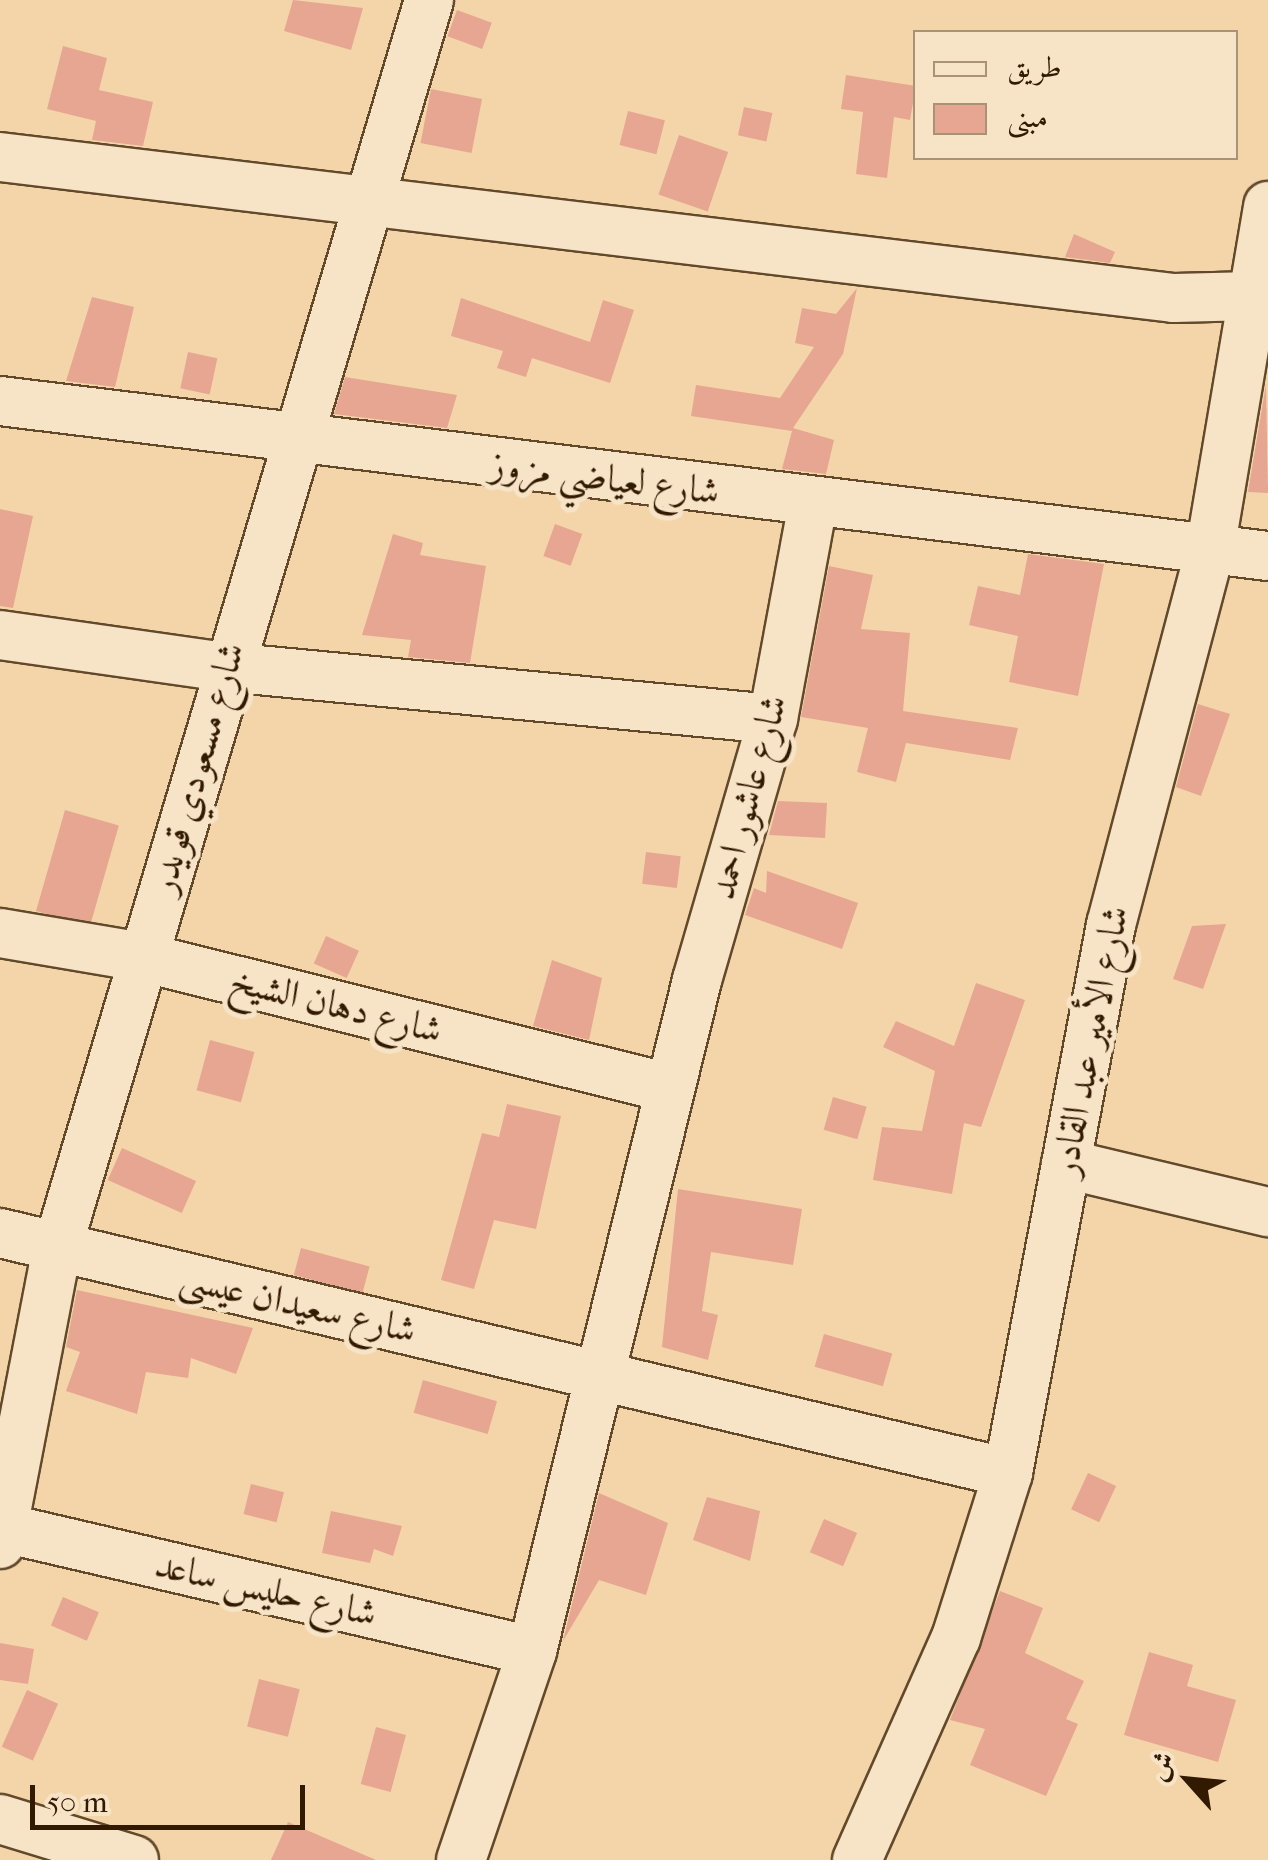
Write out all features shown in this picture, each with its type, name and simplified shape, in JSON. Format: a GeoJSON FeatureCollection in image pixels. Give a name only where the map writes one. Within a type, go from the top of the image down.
{"type":"FeatureCollection","features":[{"type":"Feature","properties":{"kind":"street","name":"شارع مسعودي قويدر"},"geometry":{"type":"LineString","coordinates":[[2,1533],[58,1249],[226,667],[429,0]]}},
{"type":"Feature","properties":{"kind":"street"},"geometry":{"type":"LineString","coordinates":[[0,157],[366,206],[1174,298],[1253,296]]}},
{"type":"Feature","properties":{"kind":"street","name":"شارع الأمير عبد القادر"},"geometry":{"type":"LineString","coordinates":[[857,1860],[956,1638],[1008,1472],[1111,925],[1210,550],[1267,219]]}},
{"type":"Feature","properties":{"kind":"street","name":"شارع لعياضي مزوز"},"geometry":{"type":"LineString","coordinates":[[0,401],[813,504],[1268,556]]}},
{"type":"Feature","properties":{"kind":"street","name":"شارع عاشور احمد"},"geometry":{"type":"LineString","coordinates":[[462,1860],[532,1651],[596,1372],[773,718],[813,504]]}},
{"type":"Feature","properties":{"kind":"street"},"geometry":{"type":"LineString","coordinates":[[0,635],[226,667],[773,718]]}},
{"type":"Feature","properties":{"kind":"street","name":"شارع دهان الشيخ"},"geometry":{"type":"LineString","coordinates":[[0,933],[142,957],[670,1088]]}},
{"type":"Feature","properties":{"kind":"street"},"geometry":{"type":"LineString","coordinates":[[1066,1164],[1268,1212]]}},
{"type":"Feature","properties":{"kind":"street","name":"شارع سعيدان عيسى"},"geometry":{"type":"LineString","coordinates":[[0,1233],[1008,1472]]}},
{"type":"Feature","properties":{"kind":"street","name":"شارع حليس ساعد"},"geometry":{"type":"LineString","coordinates":[[2,1533],[532,1651]]}},
{"type":"Feature","properties":{"kind":"street"},"geometry":{"type":"LineString","coordinates":[[0,1819],[134,1860]]}},
{"type":"Feature","properties":{"kind":"building"},"geometry":{"type":"Polygon","coordinates":[[[293,0],[363,8],[351,50],[284,31],[293,0]]]}},
{"type":"Feature","properties":{"kind":"building"},"geometry":{"type":"Polygon","coordinates":[[[457,10],[492,23],[482,49],[447,36],[457,10]]]}},
{"type":"Feature","properties":{"kind":"building"},"geometry":{"type":"Polygon","coordinates":[[[63,46],[107,58],[99,90],[153,102],[143,146],[92,140],[96,121],[47,109],[63,46]]]}},
{"type":"Feature","properties":{"kind":"building"},"geometry":{"type":"Polygon","coordinates":[[[846,75],[913,86],[910,120],[894,117],[887,178],[856,174],[863,112],[841,109],[846,75]]]}},
{"type":"Feature","properties":{"kind":"building"},"geometry":{"type":"Polygon","coordinates":[[[431,89],[482,99],[472,153],[421,143],[431,89]]]}},
{"type":"Feature","properties":{"kind":"building"},"geometry":{"type":"Polygon","coordinates":[[[744,107],[772,113],[766,141],[738,135],[744,107]]]}},
{"type":"Feature","properties":{"kind":"building"},"geometry":{"type":"Polygon","coordinates":[[[628,111],[665,120],[656,154],[620,145],[628,111]]]}},
{"type":"Feature","properties":{"kind":"building"},"geometry":{"type":"Polygon","coordinates":[[[679,135],[728,152],[708,211],[658,195],[679,135]]]}},
{"type":"Feature","properties":{"kind":"building"},"geometry":{"type":"Polygon","coordinates":[[[1074,234],[1115,252],[1110,263],[1065,257],[1074,234]]]}},
{"type":"Feature","properties":{"kind":"building"},"geometry":{"type":"Polygon","coordinates":[[[857,288],[843,354],[793,428],[834,440],[826,474],[782,469],[792,431],[691,416],[696,385],[780,398],[814,347],[795,343],[802,308],[836,314],[857,288]]]}},
{"type":"Feature","properties":{"kind":"building"},"geometry":{"type":"Polygon","coordinates":[[[92,297],[134,307],[115,387],[66,381],[92,297]]]}},
{"type":"Feature","properties":{"kind":"building"},"geometry":{"type":"Polygon","coordinates":[[[461,298],[590,342],[603,300],[634,310],[610,383],[532,358],[526,377],[497,368],[503,351],[451,336],[461,298]]]}},
{"type":"Feature","properties":{"kind":"building"},"geometry":{"type":"Polygon","coordinates":[[[188,352],[217,358],[210,394],[180,388],[188,352]]]}},
{"type":"Feature","properties":{"kind":"building"},"geometry":{"type":"Polygon","coordinates":[[[345,377],[457,395],[447,428],[334,414],[345,377]]]}},
{"type":"Feature","properties":{"kind":"building"},"geometry":{"type":"Polygon","coordinates":[[[1266,384],[1268,493],[1248,492],[1266,384]]]}},
{"type":"Feature","properties":{"kind":"building"},"geometry":{"type":"Polygon","coordinates":[[[0,509],[33,516],[13,608],[0,606],[0,509]]]}},
{"type":"Feature","properties":{"kind":"building"},"geometry":{"type":"Polygon","coordinates":[[[555,524],[582,534],[571,566],[543,556],[555,524]]]}},
{"type":"Feature","properties":{"kind":"building"},"geometry":{"type":"Polygon","coordinates":[[[393,534],[423,543],[420,555],[486,566],[470,663],[408,657],[411,640],[362,635],[393,534]]]}},
{"type":"Feature","properties":{"kind":"building"},"geometry":{"type":"Polygon","coordinates":[[[1028,554],[1104,564],[1078,696],[1009,682],[1018,636],[969,625],[978,586],[1020,595],[1028,554]]]}},
{"type":"Feature","properties":{"kind":"building"},"geometry":{"type":"Polygon","coordinates":[[[829,566],[873,575],[861,629],[910,633],[903,711],[1018,728],[1010,760],[906,743],[896,782],[857,772],[868,728],[801,717],[829,566]]]}},
{"type":"Feature","properties":{"kind":"building"},"geometry":{"type":"Polygon","coordinates":[[[1198,704],[1230,714],[1201,796],[1176,787],[1198,704]]]}},
{"type":"Feature","properties":{"kind":"building"},"geometry":{"type":"Polygon","coordinates":[[[778,801],[827,803],[825,838],[769,835],[778,801]]]}},
{"type":"Feature","properties":{"kind":"building"},"geometry":{"type":"Polygon","coordinates":[[[65,810],[119,825],[90,926],[36,911],[65,810]]]}},
{"type":"Feature","properties":{"kind":"building"},"geometry":{"type":"Polygon","coordinates":[[[646,852],[681,856],[677,888],[642,884],[646,852]]]}},
{"type":"Feature","properties":{"kind":"building"},"geometry":{"type":"Polygon","coordinates":[[[767,871],[858,903],[842,949],[745,915],[754,888],[766,893],[767,871]]]}},
{"type":"Feature","properties":{"kind":"building"},"geometry":{"type":"Polygon","coordinates":[[[1226,924],[1203,989],[1173,979],[1192,926],[1226,924]]]}},
{"type":"Feature","properties":{"kind":"building"},"geometry":{"type":"Polygon","coordinates":[[[326,936],[359,951],[347,978],[314,963],[326,936]]]}},
{"type":"Feature","properties":{"kind":"building"},"geometry":{"type":"Polygon","coordinates":[[[552,960],[602,978],[589,1040],[533,1026],[552,960]]]}},
{"type":"Feature","properties":{"kind":"building"},"geometry":{"type":"Polygon","coordinates":[[[976,983],[1025,1000],[981,1127],[964,1123],[952,1194],[873,1180],[882,1127],[922,1131],[935,1071],[883,1047],[896,1021],[954,1046],[976,983]]]}},
{"type":"Feature","properties":{"kind":"building"},"geometry":{"type":"Polygon","coordinates":[[[210,1040],[254,1052],[241,1102],[197,1090],[210,1040]]]}},
{"type":"Feature","properties":{"kind":"building"},"geometry":{"type":"Polygon","coordinates":[[[833,1097],[867,1107],[857,1139],[824,1130],[833,1097]]]}},
{"type":"Feature","properties":{"kind":"building"},"geometry":{"type":"Polygon","coordinates":[[[507,1104],[561,1116],[536,1229],[494,1220],[474,1289],[441,1280],[482,1133],[499,1137],[507,1104]]]}},
{"type":"Feature","properties":{"kind":"building"},"geometry":{"type":"Polygon","coordinates":[[[122,1148],[196,1181],[182,1213],[108,1180],[122,1148]]]}},
{"type":"Feature","properties":{"kind":"building"},"geometry":{"type":"Polygon","coordinates":[[[678,1189],[802,1209],[793,1265],[711,1252],[702,1311],[718,1315],[708,1360],[662,1347],[678,1189]]]}},
{"type":"Feature","properties":{"kind":"building"},"geometry":{"type":"Polygon","coordinates":[[[301,1248],[370,1266],[362,1293],[294,1275],[301,1248]]]}},
{"type":"Feature","properties":{"kind":"building"},"geometry":{"type":"Polygon","coordinates":[[[77,1290],[253,1328],[236,1374],[191,1358],[188,1378],[146,1372],[137,1414],[66,1391],[80,1352],[66,1347],[77,1290]]]}},
{"type":"Feature","properties":{"kind":"building"},"geometry":{"type":"Polygon","coordinates":[[[824,1334],[892,1354],[883,1386],[815,1367],[824,1334]]]}},
{"type":"Feature","properties":{"kind":"building"},"geometry":{"type":"Polygon","coordinates":[[[423,1380],[497,1401],[488,1434],[414,1413],[423,1380]]]}},
{"type":"Feature","properties":{"kind":"building"},"geometry":{"type":"Polygon","coordinates":[[[1088,1473],[1116,1486],[1099,1522],[1071,1509],[1088,1473]]]}},
{"type":"Feature","properties":{"kind":"building"},"geometry":{"type":"Polygon","coordinates":[[[251,1484],[284,1492],[276,1522],[244,1514],[251,1484]]]}},
{"type":"Feature","properties":{"kind":"building"},"geometry":{"type":"Polygon","coordinates":[[[599,1493],[668,1523],[646,1595],[599,1580],[563,1641],[599,1493]]]}},
{"type":"Feature","properties":{"kind":"building"},"geometry":{"type":"Polygon","coordinates":[[[707,1497],[760,1511],[750,1561],[693,1540],[707,1497]]]}},
{"type":"Feature","properties":{"kind":"building"},"geometry":{"type":"Polygon","coordinates":[[[331,1511],[402,1526],[393,1556],[374,1549],[370,1563],[322,1553],[331,1511]]]}},
{"type":"Feature","properties":{"kind":"building"},"geometry":{"type":"Polygon","coordinates":[[[824,1519],[857,1533],[843,1566],[810,1552],[824,1519]]]}},
{"type":"Feature","properties":{"kind":"building"},"geometry":{"type":"Polygon","coordinates":[[[1000,1591],[1043,1608],[1025,1653],[1084,1681],[1066,1719],[1078,1724],[1046,1796],[970,1765],[985,1729],[950,1720],[1000,1591]]]}},
{"type":"Feature","properties":{"kind":"building"},"geometry":{"type":"Polygon","coordinates":[[[63,1597],[99,1612],[87,1641],[51,1626],[63,1597]]]}},
{"type":"Feature","properties":{"kind":"building"},"geometry":{"type":"Polygon","coordinates":[[[0,1643],[34,1649],[28,1684],[0,1680],[0,1643]]]}},
{"type":"Feature","properties":{"kind":"building"},"geometry":{"type":"Polygon","coordinates":[[[1149,1652],[1193,1665],[1187,1686],[1236,1700],[1218,1762],[1124,1735],[1149,1652]]]}},
{"type":"Feature","properties":{"kind":"building"},"geometry":{"type":"Polygon","coordinates":[[[259,1679],[300,1689],[288,1737],[247,1727],[259,1679]]]}},
{"type":"Feature","properties":{"kind":"building"},"geometry":{"type":"Polygon","coordinates":[[[27,1690],[58,1704],[33,1760],[2,1747],[27,1690]]]}},
{"type":"Feature","properties":{"kind":"building"},"geometry":{"type":"Polygon","coordinates":[[[376,1727],[406,1735],[391,1792],[361,1784],[376,1727]]]}},
{"type":"Feature","properties":{"kind":"building"},"geometry":{"type":"Polygon","coordinates":[[[288,1822],[376,1860],[271,1860],[288,1822]]]}}]}
